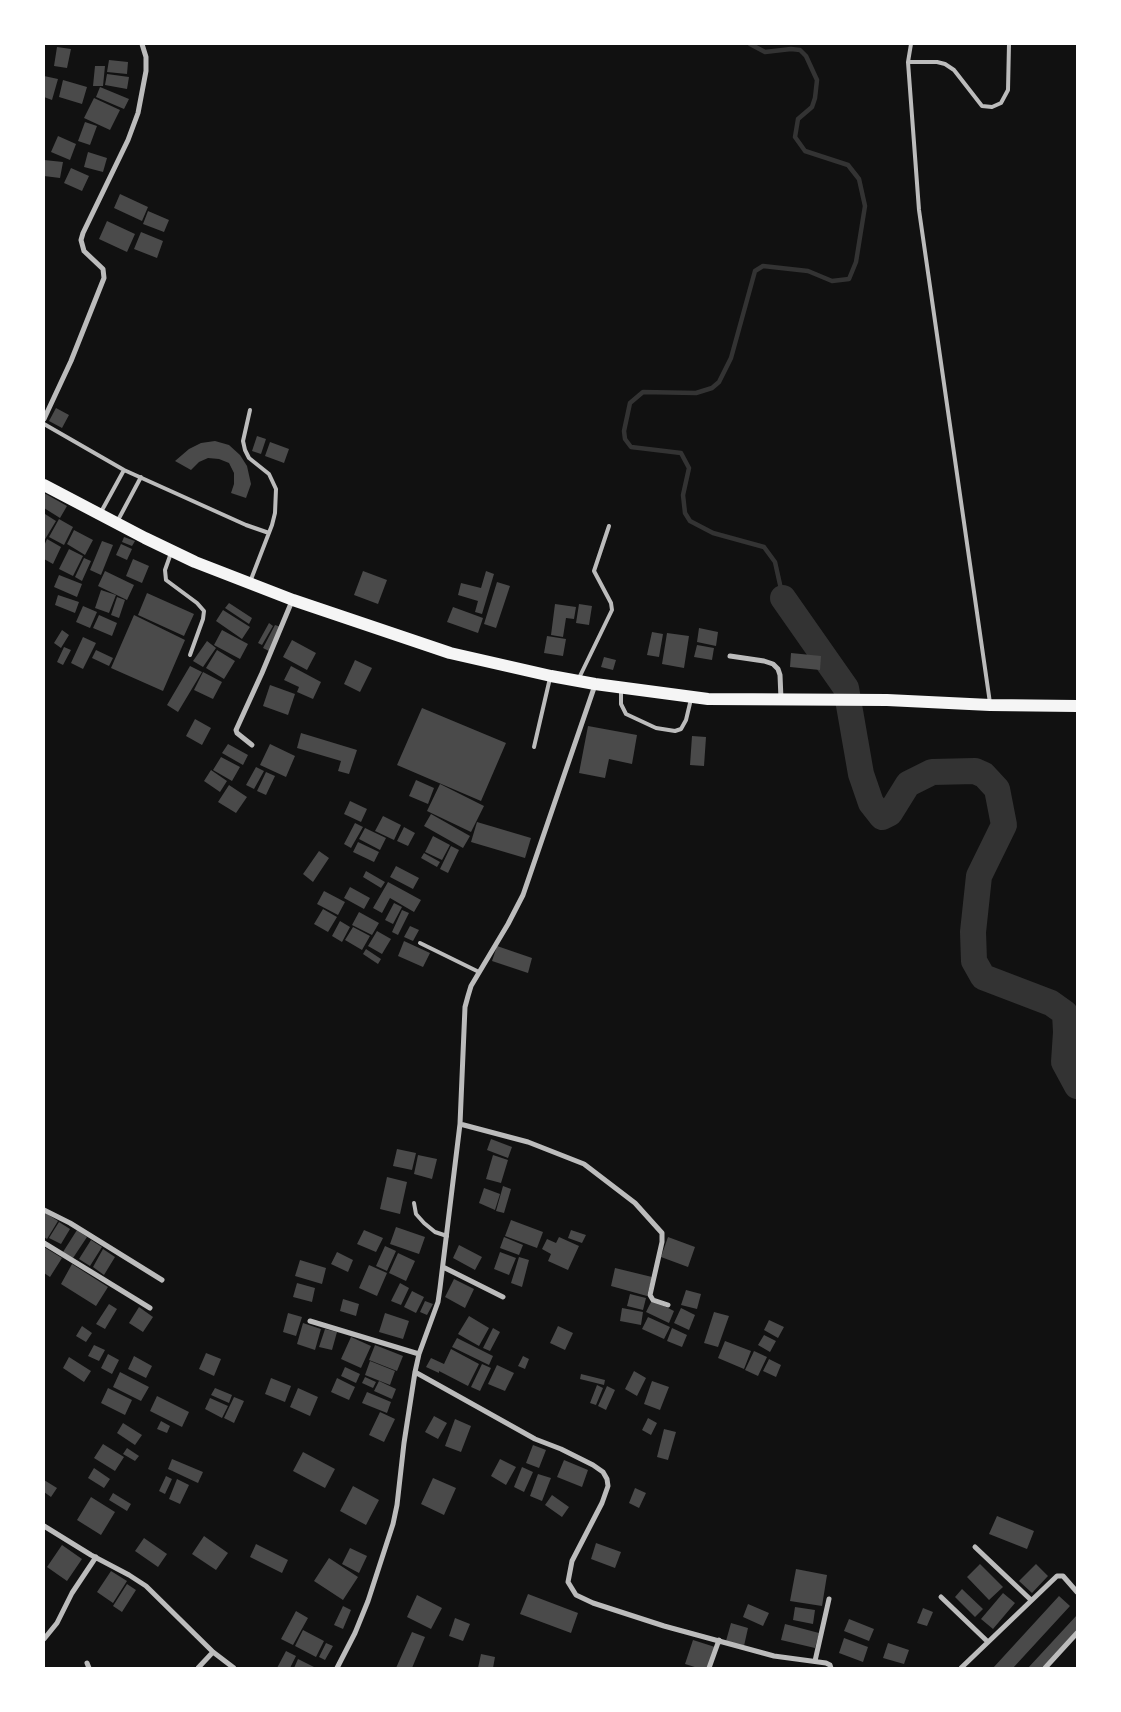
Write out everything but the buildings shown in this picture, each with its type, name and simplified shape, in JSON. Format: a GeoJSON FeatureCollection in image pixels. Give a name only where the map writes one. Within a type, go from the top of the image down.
{"type":"FeatureCollection","features":[{"type":"Feature","properties":{"kind":"main road"},"geometry":{"type":"LineString","coordinates":[[44,485],[172,551],[249,584],[450,653],[551,676],[621,688],[692,697],[780,700],[860,699],[990,705],[1077,706]]}},
{"type":"Feature","properties":{"kind":"street"},"geometry":{"type":"LineString","coordinates":[[44,419],[68,369],[104,278],[103,269],[84,251],[82,240],[83,234],[136,120],[146,71],[146,57],[142,44]]}},
{"type":"Feature","properties":{"kind":"street"},"geometry":{"type":"LineString","coordinates":[[252,745],[237,734],[236,730],[292,600]]}},
{"type":"Feature","properties":{"kind":"street"},"geometry":{"type":"LineString","coordinates":[[730,656],[764,661],[778,669],[782,681],[780,700]]}},
{"type":"Feature","properties":{"kind":"street"},"geometry":{"type":"LineString","coordinates":[[337,1668],[355,1633],[368,1601],[393,1524],[415,1372],[419,1354],[438,1302],[460,1124],[465,1007],[470,986],[508,924],[523,895],[595,684]]}},
{"type":"Feature","properties":{"kind":"street"},"geometry":{"type":"LineString","coordinates":[[460,1124],[528,1142],[584,1164],[635,1203],[662,1233],[662,1242],[650,1295],[653,1300],[668,1305]]}},
{"type":"Feature","properties":{"kind":"street"},"geometry":{"type":"LineString","coordinates":[[44,1210],[70,1223],[162,1280]]}},
{"type":"Feature","properties":{"kind":"street"},"geometry":{"type":"LineString","coordinates":[[44,1243],[150,1308]]}},
{"type":"Feature","properties":{"kind":"street"},"geometry":{"type":"LineString","coordinates":[[442,1267],[504,1297]]}},
{"type":"Feature","properties":{"kind":"street"},"geometry":{"type":"LineString","coordinates":[[310,1321],[419,1354]]}},
{"type":"Feature","properties":{"kind":"street"},"geometry":{"type":"LineString","coordinates":[[415,1372],[535,1439],[561,1449],[603,1472],[608,1486],[602,1503],[572,1561],[568,1582],[576,1595],[593,1603],[646,1620],[774,1656],[826,1663],[831,1668]]}},
{"type":"Feature","properties":{"kind":"street"},"geometry":{"type":"LineString","coordinates":[[44,1526],[129,1574],[146,1586],[213,1652],[234,1668]]}},
{"type":"Feature","properties":{"kind":"street"},"geometry":{"type":"LineString","coordinates":[[975,1547],[1031,1600]]}},
{"type":"Feature","properties":{"kind":"street"},"geometry":{"type":"LineString","coordinates":[[44,1638],[57,1623],[72,1593],[96,1557]]}},
{"type":"Feature","properties":{"kind":"street"},"geometry":{"type":"LineString","coordinates":[[961,1668],[1031,1600],[1060,1575],[1077,1592]]}},
{"type":"Feature","properties":{"kind":"street"},"geometry":{"type":"LineString","coordinates":[[941,1598],[988,1642]]}},
{"type":"Feature","properties":{"kind":"street"},"geometry":{"type":"LineString","coordinates":[[815,1661],[829,1599]]}},
{"type":"Feature","properties":{"kind":"street"},"geometry":{"type":"LineString","coordinates":[[1045,1668],[1077,1633]]}},
{"type":"Feature","properties":{"kind":"street"},"geometry":{"type":"LineString","coordinates":[[708,1668],[718,1640]]}},
{"type":"Feature","properties":{"kind":"street"},"geometry":{"type":"LineString","coordinates":[[198,1668],[213,1652]]}},
{"type":"Feature","properties":{"kind":"lane"},"geometry":{"type":"LineString","coordinates":[[911,44],[908,62],[919,210],[990,705]]}},
{"type":"Feature","properties":{"kind":"lane"},"geometry":{"type":"LineString","coordinates":[[908,62],[937,62],[945,64],[954,70],[982,106],[992,107],[1001,103],[1008,90],[1009,44]]}},
{"type":"Feature","properties":{"kind":"lane"},"geometry":{"type":"LineString","coordinates":[[249,584],[275,513],[276,489],[269,474],[249,458],[245,450],[243,441],[250,410]]}},
{"type":"Feature","properties":{"kind":"lane"},"geometry":{"type":"LineString","coordinates":[[44,424],[124,470],[246,525],[269,533]]}},
{"type":"Feature","properties":{"kind":"lane"},"geometry":{"type":"LineString","coordinates":[[100,514],[124,470]]}},
{"type":"Feature","properties":{"kind":"lane"},"geometry":{"type":"LineString","coordinates":[[116,523],[141,477]]}},
{"type":"Feature","properties":{"kind":"lane"},"geometry":{"type":"LineString","coordinates":[[578,680],[612,610],[611,603],[594,571],[609,526]]}},
{"type":"Feature","properties":{"kind":"lane"},"geometry":{"type":"LineString","coordinates":[[172,551],[165,570],[166,580],[197,603],[204,611],[190,655]]}},
{"type":"Feature","properties":{"kind":"lane"},"geometry":{"type":"LineString","coordinates":[[534,747],[551,676]]}},
{"type":"Feature","properties":{"kind":"lane"},"geometry":{"type":"LineString","coordinates":[[621,688],[621,704],[626,714],[656,728],[675,731],[681,729],[686,720],[692,697]]}},
{"type":"Feature","properties":{"kind":"lane"},"geometry":{"type":"LineString","coordinates":[[420,943],[479,972]]}},
{"type":"Feature","properties":{"kind":"lane"},"geometry":{"type":"LineString","coordinates":[[414,1202],[416,1214],[424,1223],[436,1232],[447,1236]]}},
{"type":"Feature","properties":{"kind":"waterway"},"geometry":{"type":"LineString","coordinates":[[750,44],[765,52],[791,49],[800,50],[806,56],[817,80],[815,98],[812,107],[798,119],[795,137],[805,151],[848,165],[859,179],[865,206],[856,262],[849,279],[832,281],[808,271],[763,266],[755,271],[731,358],[719,382],[712,388],[696,393],[643,392],[630,403],[624,431],[625,439],[631,447],[681,453],[689,468],[683,495],[685,513],[690,521],[713,533],[764,547],[775,562],[783,598]]}},
{"type":"Feature","properties":{"kind":"waterway"},"geometry":{"type":"LineString","coordinates":[[783,598],[846,688],[861,774],[871,803],[882,817],[890,813],[908,784],[932,772],[975,771],[984,775],[997,789],[1004,825],[979,876],[973,932],[974,961],[983,977],[1051,1003],[1065,1013],[1064,1062],[1077,1086]]}}]}
